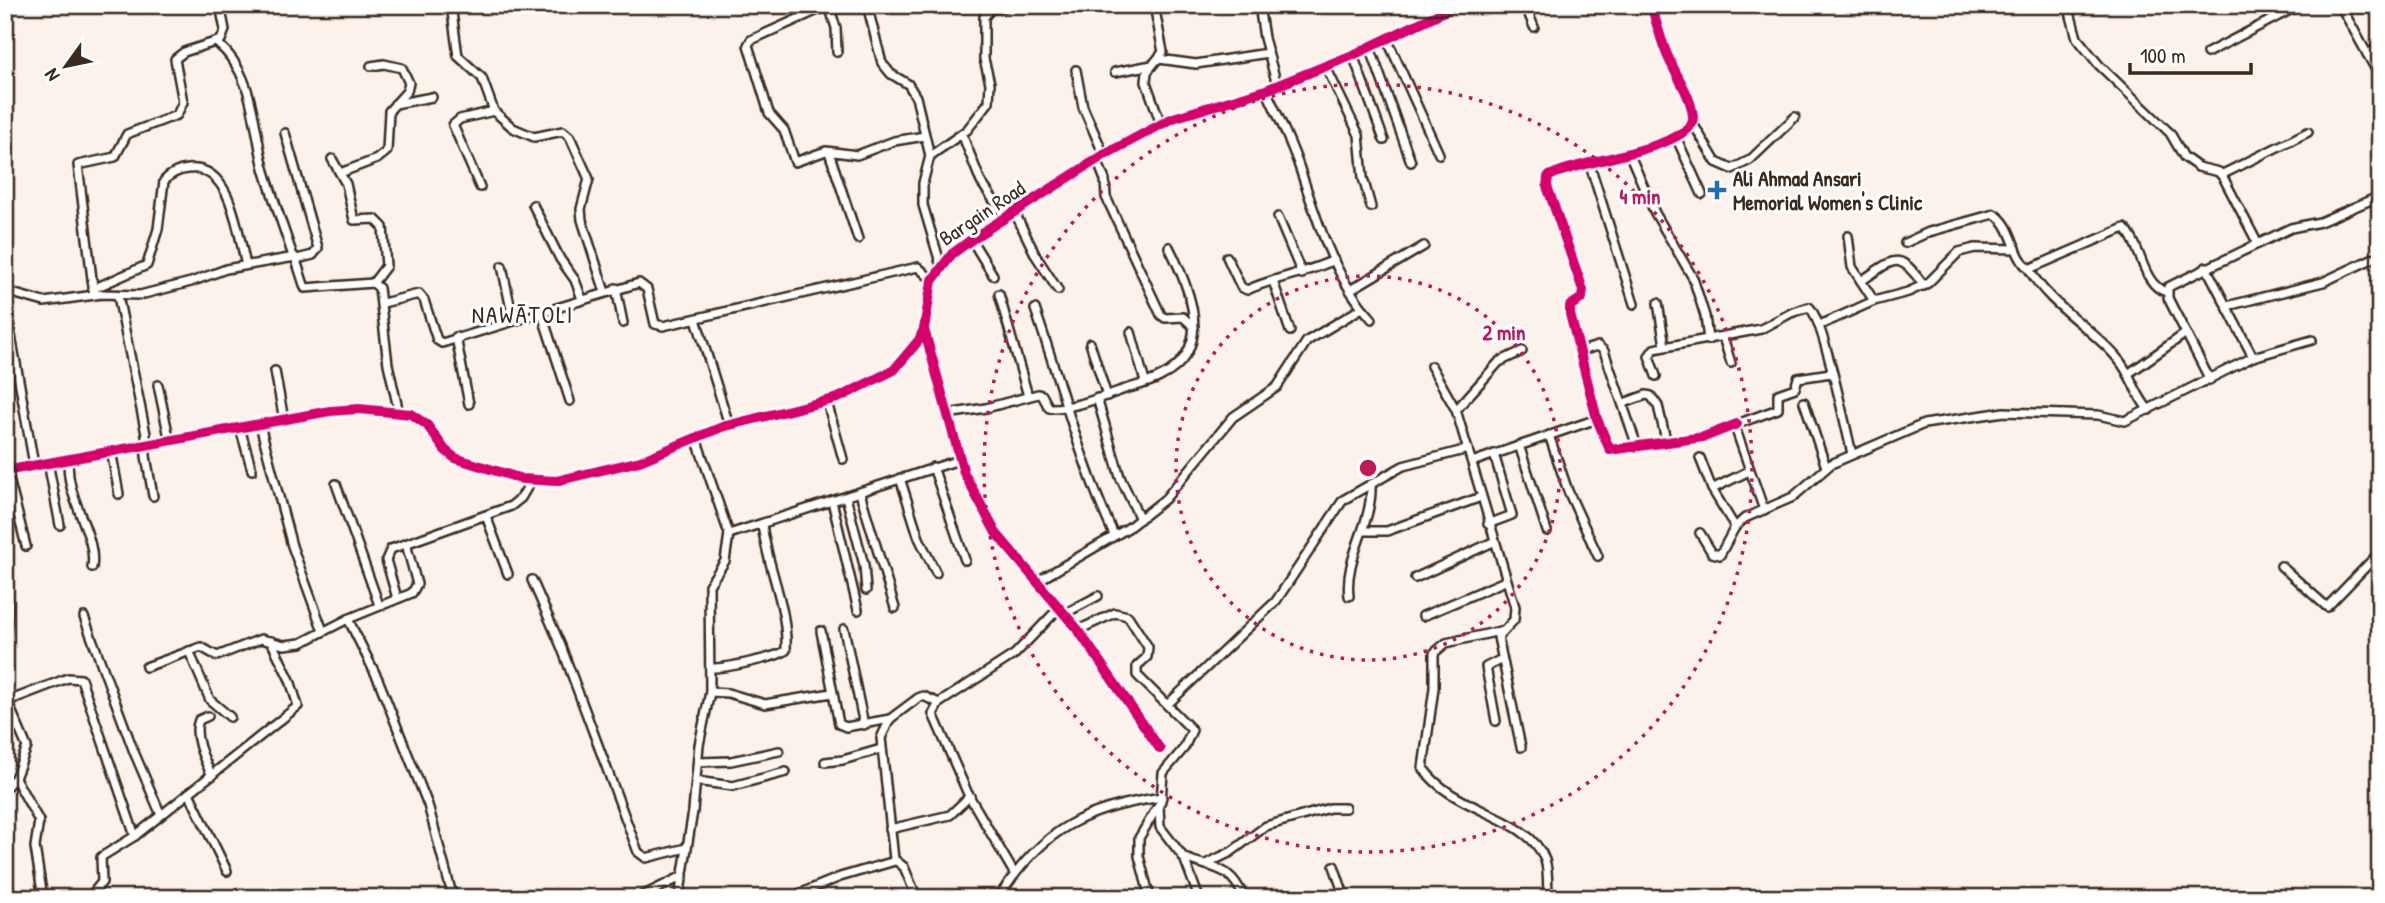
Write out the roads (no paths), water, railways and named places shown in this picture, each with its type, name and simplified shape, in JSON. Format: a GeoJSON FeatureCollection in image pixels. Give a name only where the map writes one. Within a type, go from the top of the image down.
{"type":"FeatureCollection","features":[{"type":"Feature","properties":{"kind":"street"},"geometry":{"type":"LineString","coordinates":[[93,292],[78,165],[110,160],[118,153],[127,134],[177,115],[183,102],[175,59],[184,52],[217,43],[225,36],[220,5]]}},
{"type":"Feature","properties":{"kind":"street"},"geometry":{"type":"LineString","coordinates":[[452,5],[458,56],[482,78],[494,111],[524,134],[534,136],[563,131],[570,137],[589,179],[581,209],[582,220],[605,292]]}},
{"type":"Feature","properties":{"kind":"street"},"geometry":{"type":"LineString","coordinates":[[837,52],[836,28],[829,5],[751,40],[748,45],[769,113],[784,130],[795,162],[829,152],[857,155],[894,141],[925,136]]}},
{"type":"Feature","properties":{"kind":"street"},"geometry":{"type":"LineString","coordinates":[[867,5],[882,63],[912,89],[930,156],[923,183],[923,205],[941,266]]}},
{"type":"Feature","properties":{"kind":"street"},"geometry":{"type":"LineString","coordinates":[[930,156],[962,134],[986,108],[991,96],[984,59],[985,13],[1013,5]]}},
{"type":"Feature","properties":{"kind":"street"},"geometry":{"type":"LineString","coordinates":[[1068,5],[1097,5]]}},
{"type":"Feature","properties":{"kind":"street"},"geometry":{"type":"LineString","coordinates":[[1154,5],[1163,45],[1146,82],[1161,124]]}},
{"type":"Feature","properties":{"kind":"street"},"geometry":{"type":"LineString","coordinates":[[1259,5],[1277,85]]}},
{"type":"Feature","properties":{"kind":"street","name":"Bargain Road"},"geometry":{"type":"LineString","coordinates":[[1160,749],[1146,733],[1127,698],[1101,667],[1078,630],[996,533],[959,460],[924,329],[932,280],[941,266],[971,239],[1104,155],[1161,124],[1203,107],[1266,90],[1353,55],[1457,5]]}},
{"type":"Feature","properties":{"kind":"street"},"geometry":{"type":"LineString","coordinates":[[1525,5],[1534,27]]}},
{"type":"Feature","properties":{"kind":"street"},"geometry":{"type":"LineString","coordinates":[[1651,5],[1666,51],[1690,107],[1692,122],[1716,162],[1732,169],[1750,160],[1795,117]]}},
{"type":"Feature","properties":{"kind":"street"},"geometry":{"type":"LineString","coordinates":[[2068,5],[2077,38],[2099,65],[2170,133],[2191,164],[2221,175],[2258,244]]}},
{"type":"Feature","properties":{"kind":"street"},"geometry":{"type":"LineString","coordinates":[[2207,53],[2300,5]]}},
{"type":"Feature","properties":{"kind":"street"},"geometry":{"type":"LineString","coordinates":[[2340,5],[2380,77]]}},
{"type":"Feature","properties":{"kind":"street"},"geometry":{"type":"LineString","coordinates":[[1387,39],[1439,154]]}},
{"type":"Feature","properties":{"kind":"street"},"geometry":{"type":"LineString","coordinates":[[217,43],[233,60],[249,97],[264,166],[304,288],[373,283],[379,288],[383,303],[388,364],[399,413]]}},
{"type":"Feature","properties":{"kind":"street"},"geometry":{"type":"LineString","coordinates":[[1370,47],[1411,162]]}},
{"type":"Feature","properties":{"kind":"street"},"geometry":{"type":"LineString","coordinates":[[2367,54],[2380,47]]}},
{"type":"Feature","properties":{"kind":"street"},"geometry":{"type":"LineString","coordinates":[[1115,72],[1156,62],[1208,63],[1268,53]]}},
{"type":"Feature","properties":{"kind":"street"},"geometry":{"type":"LineString","coordinates":[[1353,55],[1384,139]]}},
{"type":"Feature","properties":{"kind":"street"},"geometry":{"type":"LineString","coordinates":[[340,173],[377,159],[387,152],[387,117],[392,105],[407,91],[409,83],[406,73],[394,64],[371,66]]}},
{"type":"Feature","properties":{"kind":"street"},"geometry":{"type":"LineString","coordinates":[[1325,65],[1359,135],[1363,178],[1371,206]]}},
{"type":"Feature","properties":{"kind":"street"},"geometry":{"type":"LineString","coordinates":[[1076,70],[1083,107],[1104,155]]}},
{"type":"Feature","properties":{"kind":"street"},"geometry":{"type":"LineString","coordinates":[[1266,90],[1295,156],[1334,260],[1350,290],[1372,319]]}},
{"type":"Feature","properties":{"kind":"street"},"geometry":{"type":"LineString","coordinates":[[392,105],[432,97]]}},
{"type":"Feature","properties":{"kind":"street"},"geometry":{"type":"LineString","coordinates":[[480,187],[453,125],[460,119],[494,111]]}},
{"type":"Feature","properties":{"kind":"street"},"geometry":{"type":"LineString","coordinates":[[1692,122],[1688,129],[1676,137],[1552,174],[1546,181],[1583,290],[1582,298],[1572,304],[1569,310],[1597,419],[1610,450],[1704,437],[1778,409],[1778,394],[1795,388],[1798,378],[1831,373]]}},
{"type":"Feature","properties":{"kind":"street"},"geometry":{"type":"LineString","coordinates":[[2221,175],[2308,132]]}},
{"type":"Feature","properties":{"kind":"street"},"geometry":{"type":"LineString","coordinates":[[93,292],[118,296],[164,290],[226,268],[313,255],[318,248],[285,133]]}},
{"type":"Feature","properties":{"kind":"street"},"geometry":{"type":"LineString","coordinates":[[962,134],[981,182],[1006,218]]}},
{"type":"Feature","properties":{"kind":"street"},"geometry":{"type":"LineString","coordinates":[[1676,137],[1702,194]]}},
{"type":"Feature","properties":{"kind":"street"},"geometry":{"type":"LineString","coordinates":[[829,152],[858,239]]}},
{"type":"Feature","properties":{"kind":"street"},"geometry":{"type":"LineString","coordinates":[[1629,153],[1656,213],[1692,278],[1708,340]]}},
{"type":"Feature","properties":{"kind":"street"},"geometry":{"type":"LineString","coordinates":[[332,159],[348,190],[354,220],[376,219],[383,227],[386,266],[373,283]]}},
{"type":"Feature","properties":{"kind":"street"},"geometry":{"type":"LineString","coordinates":[[1097,160],[1105,180],[1106,197],[1161,315],[1165,318],[1183,317],[1194,327]]}},
{"type":"Feature","properties":{"kind":"street"},"geometry":{"type":"LineString","coordinates":[[1589,162],[1611,223],[1634,304]]}},
{"type":"Feature","properties":{"kind":"street"},"geometry":{"type":"LineString","coordinates":[[5,291],[44,302],[93,292],[146,265],[158,229],[164,181],[177,171],[191,168],[206,170],[221,184],[246,265]]}},
{"type":"Feature","properties":{"kind":"street"},"geometry":{"type":"LineString","coordinates":[[2166,292],[2174,283],[2206,267],[2380,196]]}},
{"type":"Feature","properties":{"kind":"street"},"geometry":{"type":"LineString","coordinates":[[533,205],[559,259],[575,280],[582,299]]}},
{"type":"Feature","properties":{"kind":"street"},"geometry":{"type":"LineString","coordinates":[[1015,213],[1036,256],[1058,290]]}},
{"type":"Feature","properties":{"kind":"street"},"geometry":{"type":"LineString","coordinates":[[1905,243],[1939,229],[1994,214],[2003,221],[2016,249],[2054,302],[2112,353],[2128,374],[2136,395],[2149,410]]}},
{"type":"Feature","properties":{"kind":"street"},"geometry":{"type":"LineString","coordinates":[[1278,217],[1302,274]]}},
{"type":"Feature","properties":{"kind":"street"},"geometry":{"type":"LineString","coordinates":[[2029,269],[2124,228],[2131,235],[2152,281],[2166,292],[2210,380]]}},
{"type":"Feature","properties":{"kind":"street"},"geometry":{"type":"LineString","coordinates":[[1848,236],[1850,261],[1874,301]]}},
{"type":"Feature","properties":{"kind":"street"},"geometry":{"type":"LineString","coordinates":[[971,239],[993,275]]}},
{"type":"Feature","properties":{"kind":"street"},"geometry":{"type":"LineString","coordinates":[[947,414],[986,408],[1028,396],[1042,395],[1049,408],[1067,405],[1107,396],[1162,376],[1180,361],[1188,348],[1194,327],[1189,293],[1169,247]]}},
{"type":"Feature","properties":{"kind":"street"},"geometry":{"type":"LineString","coordinates":[[1350,290],[1424,247]]}},
{"type":"Feature","properties":{"kind":"street"},"geometry":{"type":"LineString","coordinates":[[1820,326],[1874,301],[1924,286],[1959,252],[1975,248],[2016,249]]}},
{"type":"Feature","properties":{"kind":"street"},"geometry":{"type":"LineString","coordinates":[[2227,306],[2323,282],[2380,255]]}},
{"type":"Feature","properties":{"kind":"street"},"geometry":{"type":"LineString","coordinates":[[1227,257],[1243,290],[1302,274],[1334,260]]}},
{"type":"Feature","properties":{"kind":"street"},"geometry":{"type":"LineString","coordinates":[[1861,281],[1888,264],[1900,261],[1908,264],[1924,286]]}},
{"type":"Feature","properties":{"kind":"street"},"geometry":{"type":"LineString","coordinates":[[502,266],[513,319]]}},
{"type":"Feature","properties":{"kind":"street"},"geometry":{"type":"LineString","coordinates":[[383,303],[419,294],[439,343],[616,288],[643,285],[654,319],[659,326],[918,267],[932,280]]}},
{"type":"Feature","properties":{"kind":"street"},"geometry":{"type":"LineString","coordinates":[[2206,267],[2253,357]]}},
{"type":"Feature","properties":{"kind":"street"},"geometry":{"type":"LineString","coordinates":[[1273,281],[1290,331]]}},
{"type":"Feature","properties":{"kind":"street"},"geometry":{"type":"LineString","coordinates":[[616,288],[623,323]]}},
{"type":"Feature","properties":{"kind":"street"},"geometry":{"type":"LineString","coordinates":[[999,295],[1028,396]]}},
{"type":"Feature","properties":{"kind":"street"},"geometry":{"type":"LineString","coordinates":[[118,296],[147,445],[153,496]]}},
{"type":"Feature","properties":{"kind":"street"},"geometry":{"type":"LineString","coordinates":[[5,301],[34,465]]}},
{"type":"Feature","properties":{"kind":"street"},"geometry":{"type":"LineString","coordinates":[[1658,303],[1665,346]]}},
{"type":"Feature","properties":{"kind":"street"},"geometry":{"type":"LineString","coordinates":[[1036,582],[1140,519],[1186,476],[1233,417],[1277,387],[1307,341],[1362,308]]}},
{"type":"Feature","properties":{"kind":"street"},"geometry":{"type":"LineString","coordinates":[[1656,376],[1649,353],[1665,346],[1765,328],[1805,308],[1813,310],[1820,326],[1852,454]]}},
{"type":"Feature","properties":{"kind":"street"},"geometry":{"type":"LineString","coordinates":[[1035,309],[1089,479],[1114,535]]}},
{"type":"Feature","properties":{"kind":"street"},"geometry":{"type":"LineString","coordinates":[[541,311],[570,401]]}},
{"type":"Feature","properties":{"kind":"street"},"geometry":{"type":"LineString","coordinates":[[696,319],[729,425]]}},
{"type":"Feature","properties":{"kind":"street"},"geometry":{"type":"LineString","coordinates":[[26,546],[6,471],[346,409],[399,413],[420,418],[445,450],[455,458],[531,481],[556,481],[611,469],[663,453],[729,425],[827,402],[894,370],[919,341],[924,329]]}},
{"type":"Feature","properties":{"kind":"street"},"geometry":{"type":"LineString","coordinates":[[1131,332],[1145,382]]}},
{"type":"Feature","properties":{"kind":"street"},"geometry":{"type":"LineString","coordinates":[[2128,374],[2186,333]]}},
{"type":"Feature","properties":{"kind":"street"},"geometry":{"type":"LineString","coordinates":[[456,337],[469,404]]}},
{"type":"Feature","properties":{"kind":"street"},"geometry":{"type":"LineString","coordinates":[[1723,337],[1731,363]]}},
{"type":"Feature","properties":{"kind":"street"},"geometry":{"type":"LineString","coordinates":[[1700,533],[1717,556],[1735,527],[1745,518],[1793,497],[1826,467],[1924,425],[1993,412],[2091,414],[2125,421],[2253,357],[2312,340]]}},
{"type":"Feature","properties":{"kind":"street"},"geometry":{"type":"LineString","coordinates":[[1090,343],[1107,396]]}},
{"type":"Feature","properties":{"kind":"street"},"geometry":{"type":"LineString","coordinates":[[1581,351],[1601,348],[1624,403],[1637,446]]}},
{"type":"Feature","properties":{"kind":"street"},"geometry":{"type":"LineString","coordinates":[[1456,410],[1499,362],[1522,351]]}},
{"type":"Feature","properties":{"kind":"street"},"geometry":{"type":"LineString","coordinates":[[1431,366],[1456,410],[1493,542],[1516,612],[1514,620],[1500,631],[1446,643],[1434,653],[1434,688],[1423,768],[1438,787],[1454,798],[1517,828],[1534,841],[1547,868],[1548,898]]}},
{"type":"Feature","properties":{"kind":"street"},"geometry":{"type":"LineString","coordinates":[[275,371],[285,420]]}},
{"type":"Feature","properties":{"kind":"street"},"geometry":{"type":"LineString","coordinates":[[158,385],[170,442]]}},
{"type":"Feature","properties":{"kind":"street"},"geometry":{"type":"LineString","coordinates":[[1624,403],[1651,396],[1657,406],[1667,444]]}},
{"type":"Feature","properties":{"kind":"street"},"geometry":{"type":"LineString","coordinates":[[1097,398],[1120,477],[1140,519]]}},
{"type":"Feature","properties":{"kind":"street"},"geometry":{"type":"LineString","coordinates":[[827,402],[843,459]]}},
{"type":"Feature","properties":{"kind":"street"},"geometry":{"type":"LineString","coordinates":[[1804,402],[1826,467]]}},
{"type":"Feature","properties":{"kind":"street"},"geometry":{"type":"LineString","coordinates":[[1472,462],[1597,419]]}},
{"type":"Feature","properties":{"kind":"street"},"geometry":{"type":"LineString","coordinates":[[1737,424],[1736,430],[1764,510]]}},
{"type":"Feature","properties":{"kind":"street"},"geometry":{"type":"LineString","coordinates":[[260,425],[292,546],[323,631]]}},
{"type":"Feature","properties":{"kind":"street"},"geometry":{"type":"LineString","coordinates":[[240,428],[252,470]]}},
{"type":"Feature","properties":{"kind":"street"},"geometry":{"type":"LineString","coordinates":[[1549,435],[1568,491],[1598,555]]}},
{"type":"Feature","properties":{"kind":"street"},"geometry":{"type":"LineString","coordinates":[[679,898],[710,692],[709,585],[725,561],[729,534],[696,439]]}},
{"type":"Feature","properties":{"kind":"street"},"geometry":{"type":"LineString","coordinates":[[1520,445],[1546,531]]}},
{"type":"Feature","properties":{"kind":"street"},"geometry":{"type":"LineString","coordinates":[[1169,703],[1276,601],[1336,505],[1403,466],[1468,449]]}},
{"type":"Feature","properties":{"kind":"street"},"geometry":{"type":"LineString","coordinates":[[111,450],[119,494]]}},
{"type":"Feature","properties":{"kind":"street"},"geometry":{"type":"LineString","coordinates":[[1488,524],[1512,515],[1494,454]]}},
{"type":"Feature","properties":{"kind":"street"},"geometry":{"type":"LineString","coordinates":[[69,458],[67,476],[94,556],[92,568]]}},
{"type":"Feature","properties":{"kind":"street"},"geometry":{"type":"LineString","coordinates":[[1700,458],[1712,489],[1735,527]]}},
{"type":"Feature","properties":{"kind":"street"},"geometry":{"type":"LineString","coordinates":[[729,534],[959,460]]}},
{"type":"Feature","properties":{"kind":"street"},"geometry":{"type":"LineString","coordinates":[[47,462],[61,525]]}},
{"type":"Feature","properties":{"kind":"street"},"geometry":{"type":"LineString","coordinates":[[933,467],[965,560]]}},
{"type":"Feature","properties":{"kind":"street"},"geometry":{"type":"LineString","coordinates":[[1712,489],[1749,471]]}},
{"type":"Feature","properties":{"kind":"street"},"geometry":{"type":"LineString","coordinates":[[900,478],[919,538],[936,573]]}},
{"type":"Feature","properties":{"kind":"street"},"geometry":{"type":"LineString","coordinates":[[397,598],[387,553],[486,516],[521,498],[531,481]]}},
{"type":"Feature","properties":{"kind":"street"},"geometry":{"type":"LineString","coordinates":[[336,484],[379,605]]}},
{"type":"Feature","properties":{"kind":"street"},"geometry":{"type":"LineString","coordinates":[[1349,596],[1349,569],[1370,513],[1371,484]]}},
{"type":"Feature","properties":{"kind":"street"},"geometry":{"type":"LineString","coordinates":[[860,493],[895,608]]}},
{"type":"Feature","properties":{"kind":"street"},"geometry":{"type":"LineString","coordinates":[[846,497],[864,565],[866,590]]}},
{"type":"Feature","properties":{"kind":"street"},"geometry":{"type":"LineString","coordinates":[[1363,531],[1387,531],[1481,497]]}},
{"type":"Feature","properties":{"kind":"street"},"geometry":{"type":"LineString","coordinates":[[832,501],[858,610]]}},
{"type":"Feature","properties":{"kind":"street"},"geometry":{"type":"LineString","coordinates":[[486,516],[508,574]]}},
{"type":"Feature","properties":{"kind":"street"},"geometry":{"type":"LineString","coordinates":[[710,668],[732,668],[749,659],[778,656],[786,650],[783,613],[765,552],[762,524]]}},
{"type":"Feature","properties":{"kind":"street"},"geometry":{"type":"LineString","coordinates":[[1415,578],[1493,542]]}},
{"type":"Feature","properties":{"kind":"street"},"geometry":{"type":"LineString","coordinates":[[146,667],[204,647],[217,656],[249,642],[271,641],[292,646],[379,605],[412,593],[417,584],[406,544]]}},
{"type":"Feature","properties":{"kind":"street"},"geometry":{"type":"LineString","coordinates":[[2281,566],[2328,607],[2380,552]]}},
{"type":"Feature","properties":{"kind":"street"},"geometry":{"type":"LineString","coordinates":[[532,580],[561,646],[638,852],[646,858],[686,848]]}},
{"type":"Feature","properties":{"kind":"street"},"geometry":{"type":"LineString","coordinates":[[1423,616],[1505,581]]}},
{"type":"Feature","properties":{"kind":"street"},"geometry":{"type":"LineString","coordinates":[[5,586],[8,604],[5,657]]}},
{"type":"Feature","properties":{"kind":"street"},"geometry":{"type":"LineString","coordinates":[[1014,873],[970,796],[933,714],[939,702],[1014,654],[1062,611],[1098,596]]}},
{"type":"Feature","properties":{"kind":"street"},"geometry":{"type":"LineString","coordinates":[[1078,630],[1115,613],[1128,616],[1148,647],[1147,657],[1137,666],[1137,675],[1169,703],[1192,730],[1184,748],[1163,774],[1162,797],[1143,829],[1138,845],[1150,898]]}},
{"type":"Feature","properties":{"kind":"street"},"geometry":{"type":"LineString","coordinates":[[84,617],[134,752],[161,815]]}},
{"type":"Feature","properties":{"kind":"street"},"geometry":{"type":"LineString","coordinates":[[348,619],[377,679],[428,805],[453,898]]}},
{"type":"Feature","properties":{"kind":"street"},"geometry":{"type":"LineString","coordinates":[[844,629],[864,724]]}},
{"type":"Feature","properties":{"kind":"street"},"geometry":{"type":"LineString","coordinates":[[821,631],[839,724],[864,724],[890,719]]}},
{"type":"Feature","properties":{"kind":"street"},"geometry":{"type":"LineString","coordinates":[[1500,631],[1498,637],[1521,747]]}},
{"type":"Feature","properties":{"kind":"street"},"geometry":{"type":"LineString","coordinates":[[89,898],[102,882],[101,857],[135,836],[298,706],[290,680],[271,641]]}},
{"type":"Feature","properties":{"kind":"street"},"geometry":{"type":"LineString","coordinates":[[189,651],[210,700],[230,717]]}},
{"type":"Feature","properties":{"kind":"street"},"geometry":{"type":"LineString","coordinates":[[1496,721],[1486,667],[1502,659]]}},
{"type":"Feature","properties":{"kind":"street"},"geometry":{"type":"LineString","coordinates":[[5,788],[15,778],[27,747],[7,699],[68,678],[80,679],[135,836]]}},
{"type":"Feature","properties":{"kind":"street"},"geometry":{"type":"LineString","coordinates":[[710,692],[728,693],[765,704],[832,693]]}},
{"type":"Feature","properties":{"kind":"street"},"geometry":{"type":"LineString","coordinates":[[895,862],[881,749],[884,727],[890,719],[918,698],[923,696],[939,702]]}},
{"type":"Feature","properties":{"kind":"street"},"geometry":{"type":"LineString","coordinates":[[208,716],[199,720],[197,726],[202,754],[212,776]]}},
{"type":"Feature","properties":{"kind":"street"},"geometry":{"type":"LineString","coordinates":[[825,762],[881,749]]}},
{"type":"Feature","properties":{"kind":"street"},"geometry":{"type":"LineString","coordinates":[[698,762],[731,761],[779,751]]}},
{"type":"Feature","properties":{"kind":"street"},"geometry":{"type":"LineString","coordinates":[[696,781],[733,786],[786,772]]}},
{"type":"Feature","properties":{"kind":"street"},"geometry":{"type":"LineString","coordinates":[[15,778],[39,821],[35,847],[43,898]]}},
{"type":"Feature","properties":{"kind":"street"},"geometry":{"type":"LineString","coordinates":[[189,793],[227,871]]}},
{"type":"Feature","properties":{"kind":"street"},"geometry":{"type":"LineString","coordinates":[[890,829],[950,815],[970,796]]}},
{"type":"Feature","properties":{"kind":"street"},"geometry":{"type":"LineString","coordinates":[[1001,894],[1014,873],[1045,840],[1081,817],[1162,797]]}},
{"type":"Feature","properties":{"kind":"street"},"geometry":{"type":"LineString","coordinates":[[1158,806],[1160,827],[1184,858],[1199,898]]}},
{"type":"Feature","properties":{"kind":"street"},"geometry":{"type":"LineString","coordinates":[[1208,863],[1231,852],[1266,826],[1330,808],[1345,808]]}},
{"type":"Feature","properties":{"kind":"street"},"geometry":{"type":"LineString","coordinates":[[1184,858],[1208,863],[1232,877],[1244,898]]}},
{"type":"Feature","properties":{"kind":"street"},"geometry":{"type":"LineString","coordinates":[[789,898],[840,877],[895,862],[904,867],[917,898]]}},
{"type":"Feature","properties":{"kind":"street"},"geometry":{"type":"LineString","coordinates":[[1334,866],[1345,898]]}},
{"type":"Feature","properties":{"kind":"street"},"geometry":{"type":"LineString","coordinates":[[638,898],[683,876]]}},
{"type":"Feature","properties":{"kind":"place","name":"Ali Ahmad Ansari Memorial Women's Clinic"},"geometry":{"type":"Point","coordinates":[1717,190]}},
{"type":"Feature","properties":{"kind":"district","name":"NAWĀTOLI"},"geometry":{"type":"Point","coordinates":[523,314]}}]}
